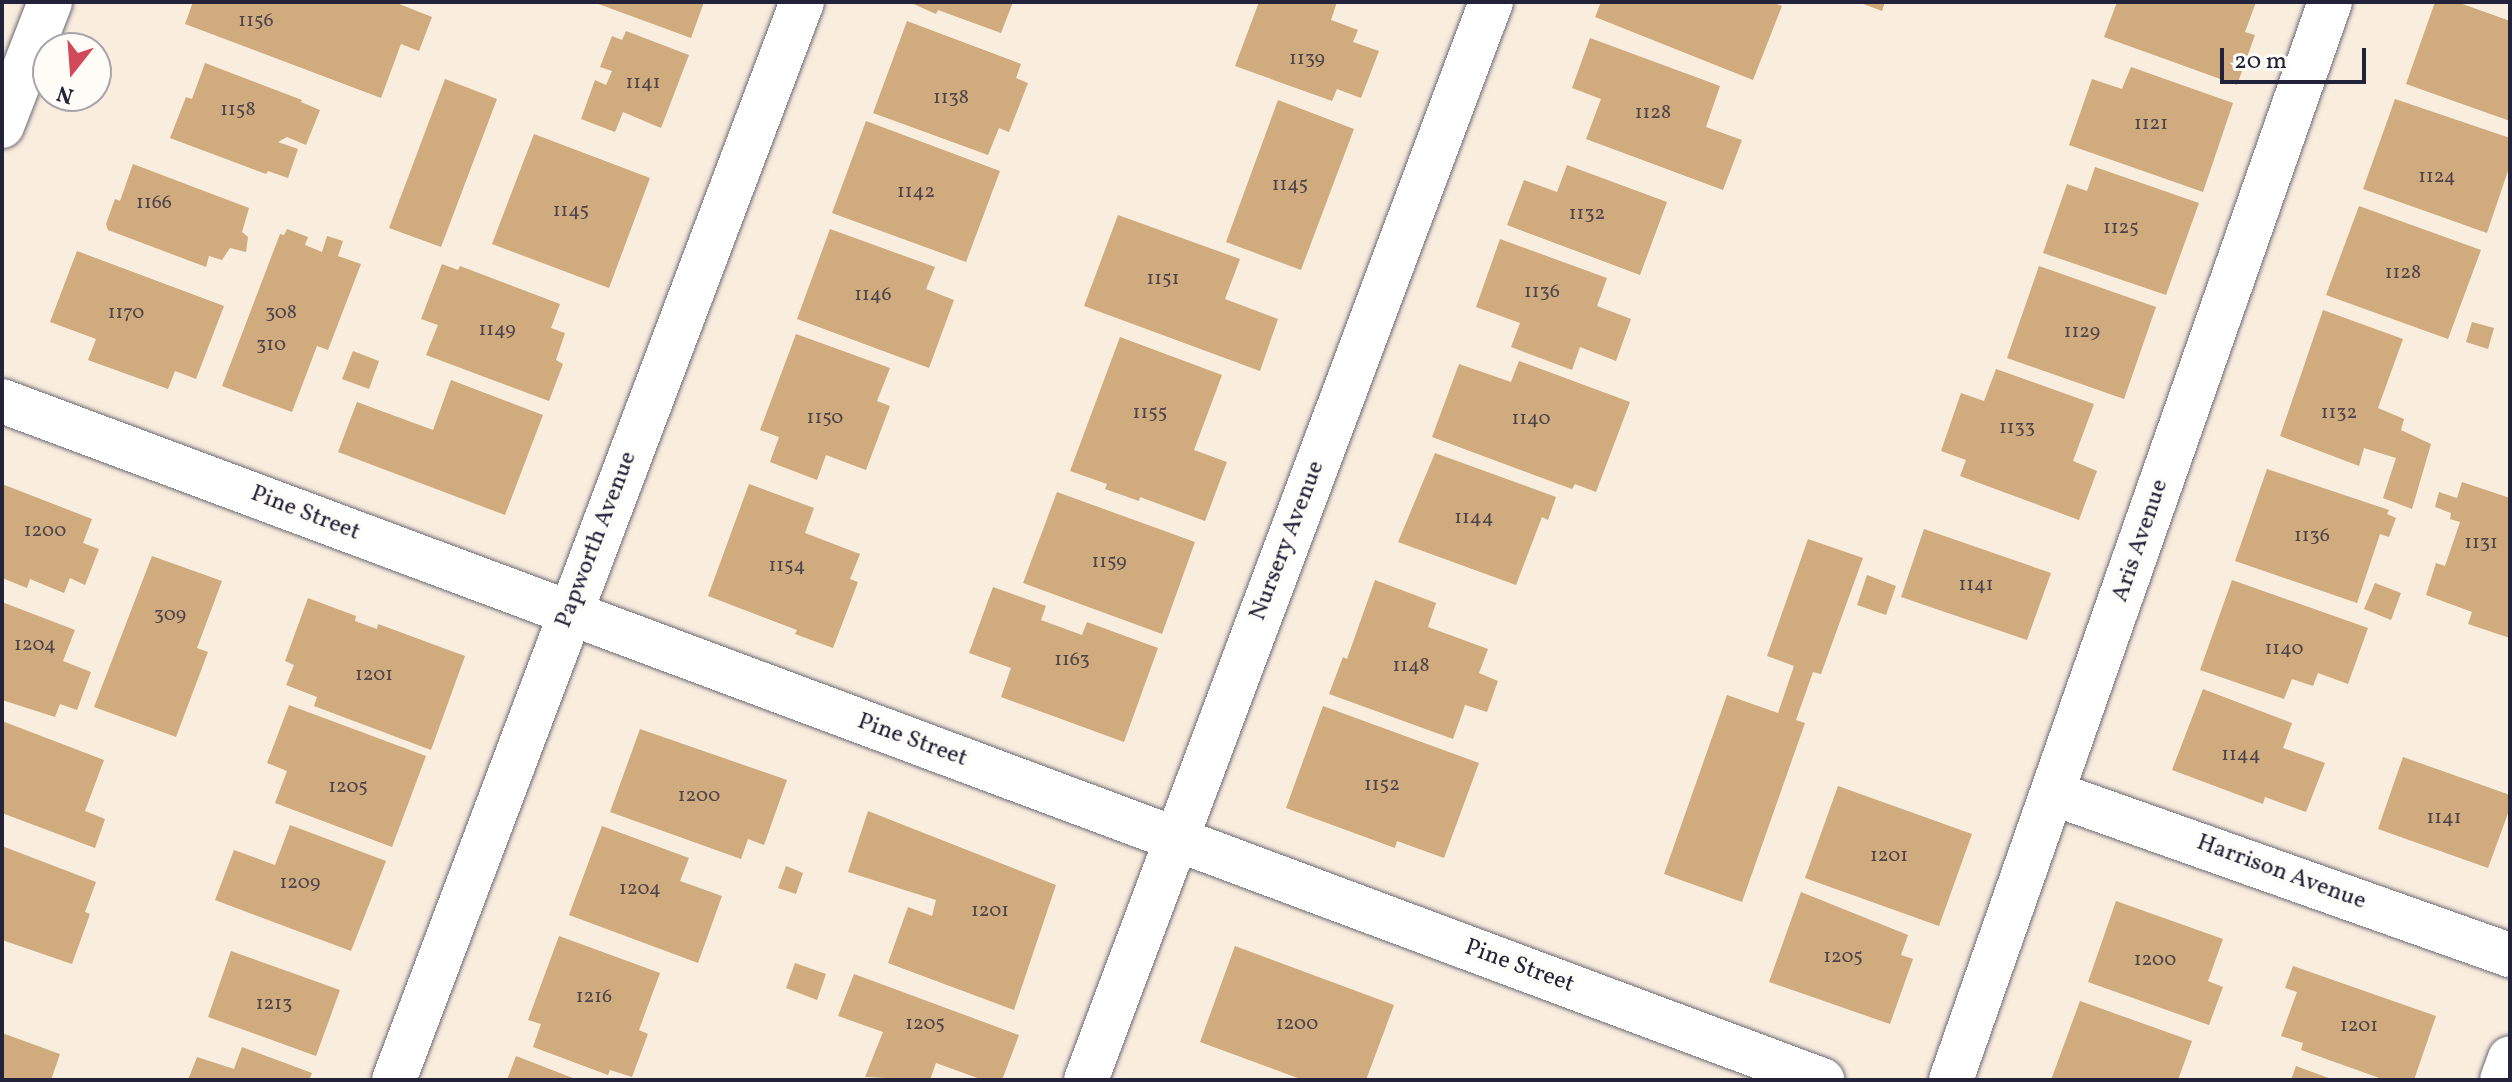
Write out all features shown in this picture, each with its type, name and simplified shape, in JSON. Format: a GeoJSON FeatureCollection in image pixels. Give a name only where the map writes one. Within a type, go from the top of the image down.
{"type":"FeatureCollection","features":[{"type":"Feature","properties":{"kind":"street"},"geometry":{"type":"LineString","coordinates":[[2,126],[50,2]]}},
{"type":"Feature","properties":{"kind":"street","name":"Papworth Avenue"},"geometry":{"type":"LineString","coordinates":[[394,1080],[568,613],[802,2]]}},
{"type":"Feature","properties":{"kind":"street","name":"Nursery Avenue"},"geometry":{"type":"LineString","coordinates":[[1086,1080],[1491,2]]}},
{"type":"Feature","properties":{"kind":"street","name":"Aris Avenue"},"geometry":{"type":"LineString","coordinates":[[1951,1080],[2330,2]]}},
{"type":"Feature","properties":{"kind":"street","name":"Pine Street"},"geometry":{"type":"LineString","coordinates":[[2,401],[1822,1080]]}},
{"type":"Feature","properties":{"kind":"street","name":"Harrison Avenue"},"geometry":{"type":"LineString","coordinates":[[2052,793],[2510,955]]}},
{"type":"Feature","properties":{"kind":"street"},"geometry":{"type":"LineString","coordinates":[[2502,1080],[2510,1058]]}},
{"type":"Feature","properties":{"kind":"building"},"geometry":{"type":"Polygon","coordinates":[[[193,2],[394,2],[432,17],[419,51],[401,44],[381,98],[185,24],[193,2]]]}},
{"type":"Feature","properties":{"kind":"building"},"geometry":{"type":"Polygon","coordinates":[[[593,2],[704,2],[691,38],[593,2]]]}},
{"type":"Feature","properties":{"kind":"building"},"geometry":{"type":"Polygon","coordinates":[[[909,2],[1013,2],[1001,33],[938,10],[936,14],[909,2]]]}},
{"type":"Feature","properties":{"kind":"building"},"geometry":{"type":"Polygon","coordinates":[[[1259,2],[1337,2],[1331,20],[1358,30],[1353,42],[1379,51],[1361,98],[1337,89],[1332,101],[1235,66],[1259,2]]]}},
{"type":"Feature","properties":{"kind":"building"},"geometry":{"type":"Polygon","coordinates":[[[1601,2],[1772,2],[1782,6],[1753,80],[1595,17],[1601,2]]]}},
{"type":"Feature","properties":{"kind":"building"},"geometry":{"type":"Polygon","coordinates":[[[1858,2],[1885,2],[1882,11],[1858,2]]]}},
{"type":"Feature","properties":{"kind":"building"},"geometry":{"type":"Polygon","coordinates":[[[2117,2],[2256,2],[2245,32],[2255,35],[2237,85],[2104,37],[2117,2]]]}},
{"type":"Feature","properties":{"kind":"building"},"geometry":{"type":"Polygon","coordinates":[[[2435,2],[2457,2],[2510,21],[2510,121],[2406,84],[2435,2]]]}},
{"type":"Feature","properties":{"kind":"building"},"geometry":{"type":"Polygon","coordinates":[[[907,21],[1021,64],[1016,78],[1028,83],[1009,132],[999,128],[988,155],[873,113],[907,21]]]}},
{"type":"Feature","properties":{"kind":"building"},"geometry":{"type":"Polygon","coordinates":[[[626,31],[689,55],[661,128],[623,112],[615,132],[581,119],[595,80],[606,85],[612,71],[600,67],[612,36],[622,40],[626,31]]]}},
{"type":"Feature","properties":{"kind":"building"},"geometry":{"type":"Polygon","coordinates":[[[1590,38],[1720,86],[1706,127],[1742,140],[1723,190],[1586,139],[1601,99],[1572,88],[1590,38]]]}},
{"type":"Feature","properties":{"kind":"building"},"geometry":{"type":"Polygon","coordinates":[[[205,63],[302,100],[320,110],[306,145],[287,137],[278,142],[298,149],[288,178],[268,171],[266,174],[170,138],[186,97],[192,99],[205,63]]]}},
{"type":"Feature","properties":{"kind":"building"},"geometry":{"type":"Polygon","coordinates":[[[2131,67],[2233,103],[2203,192],[2069,145],[2092,79],[2122,89],[2131,67]]]}},
{"type":"Feature","properties":{"kind":"building"},"geometry":{"type":"Polygon","coordinates":[[[445,79],[497,99],[441,247],[389,228],[445,79]]]}},
{"type":"Feature","properties":{"kind":"building"},"geometry":{"type":"Polygon","coordinates":[[[2395,99],[2510,138],[2510,165],[2487,233],[2363,189],[2395,99]]]}},
{"type":"Feature","properties":{"kind":"building"},"geometry":{"type":"Polygon","coordinates":[[[1278,100],[1354,129],[1301,270],[1226,242],[1278,100]]]}},
{"type":"Feature","properties":{"kind":"building"},"geometry":{"type":"Polygon","coordinates":[[[866,121],[1000,171],[966,262],[832,213],[866,121]]]}},
{"type":"Feature","properties":{"kind":"building"},"geometry":{"type":"Polygon","coordinates":[[[534,134],[650,178],[609,288],[492,244],[534,134]]]}},
{"type":"Feature","properties":{"kind":"building"},"geometry":{"type":"Polygon","coordinates":[[[133,164],[249,208],[242,232],[248,237],[246,252],[230,248],[222,260],[209,256],[206,267],[108,230],[106,224],[115,199],[120,201],[133,164]]]}},
{"type":"Feature","properties":{"kind":"building"},"geometry":{"type":"Polygon","coordinates":[[[1567,165],[1667,202],[1640,275],[1507,225],[1524,180],[1557,192],[1567,165]]]}},
{"type":"Feature","properties":{"kind":"building"},"geometry":{"type":"Polygon","coordinates":[[[2095,167],[2199,203],[2166,295],[2043,253],[2067,184],[2087,191],[2095,167]]]}},
{"type":"Feature","properties":{"kind":"building"},"geometry":{"type":"Polygon","coordinates":[[[2359,206],[2481,250],[2448,339],[2326,295],[2359,206]]]}},
{"type":"Feature","properties":{"kind":"building"},"geometry":{"type":"Polygon","coordinates":[[[1118,215],[1240,259],[1225,299],[1278,319],[1260,371],[1084,306],[1118,215]]]}},
{"type":"Feature","properties":{"kind":"building"},"geometry":{"type":"Polygon","coordinates":[[[287,229],[308,237],[305,245],[322,252],[327,236],[343,241],[338,256],[361,264],[328,350],[317,346],[292,412],[222,386],[280,234],[284,235],[287,229]]]}},
{"type":"Feature","properties":{"kind":"building"},"geometry":{"type":"Polygon","coordinates":[[[830,229],[935,267],[926,289],[954,300],[929,368],[797,319],[830,229]]]}},
{"type":"Feature","properties":{"kind":"building"},"geometry":{"type":"Polygon","coordinates":[[[1500,239],[1607,278],[1597,306],[1631,319],[1616,361],[1580,347],[1572,370],[1511,347],[1520,323],[1476,307],[1500,239]]]}},
{"type":"Feature","properties":{"kind":"building"},"geometry":{"type":"Polygon","coordinates":[[[77,251],[224,306],[196,379],[175,371],[168,389],[88,360],[96,339],[50,322],[77,251]]]}},
{"type":"Feature","properties":{"kind":"building"},"geometry":{"type":"Polygon","coordinates":[[[442,264],[458,270],[460,266],[560,304],[551,328],[565,333],[556,360],[563,364],[549,401],[426,355],[438,325],[421,319],[442,264]]]}},
{"type":"Feature","properties":{"kind":"building"},"geometry":{"type":"Polygon","coordinates":[[[2039,266],[2156,307],[2124,399],[2007,358],[2039,266]]]}},
{"type":"Feature","properties":{"kind":"building"},"geometry":{"type":"Polygon","coordinates":[[[2323,310],[2403,339],[2378,408],[2404,419],[2401,430],[2431,444],[2412,509],[2383,498],[2396,458],[2364,448],[2359,466],[2280,436],[2323,310]]]}},
{"type":"Feature","properties":{"kind":"building"},"geometry":{"type":"Polygon","coordinates":[[[2472,322],[2494,328],[2488,349],[2466,342],[2472,322]]]}},
{"type":"Feature","properties":{"kind":"building"},"geometry":{"type":"Polygon","coordinates":[[[796,334],[890,368],[877,401],[890,406],[866,470],[826,455],[817,480],[770,462],[779,437],[760,430],[796,334]]]}},
{"type":"Feature","properties":{"kind":"building"},"geometry":{"type":"Polygon","coordinates":[[[1120,337],[1222,375],[1194,450],[1227,462],[1205,521],[1140,497],[1139,501],[1105,489],[1107,484],[1070,471],[1120,337]]]}},
{"type":"Feature","properties":{"kind":"building"},"geometry":{"type":"Polygon","coordinates":[[[353,351],[379,361],[369,389],[342,379],[353,351]]]}},
{"type":"Feature","properties":{"kind":"building"},"geometry":{"type":"Polygon","coordinates":[[[1519,361],[1630,402],[1596,492],[1575,484],[1572,489],[1432,437],[1459,364],[1511,382],[1519,361]]]}},
{"type":"Feature","properties":{"kind":"building"},"geometry":{"type":"Polygon","coordinates":[[[1996,369],[2094,404],[2073,461],[2097,471],[2079,520],[1960,476],[1966,460],[1941,451],[1961,393],[1984,401],[1996,369]]]}},
{"type":"Feature","properties":{"kind":"building"},"geometry":{"type":"Polygon","coordinates":[[[451,380],[543,415],[505,515],[338,452],[357,402],[433,430],[451,380]]]}},
{"type":"Feature","properties":{"kind":"building"},"geometry":{"type":"Polygon","coordinates":[[[1435,453],[1556,497],[1548,520],[1542,517],[1516,585],[1398,542],[1435,453]]]}},
{"type":"Feature","properties":{"kind":"building"},"geometry":{"type":"Polygon","coordinates":[[[2267,469],[2389,510],[2387,514],[2396,518],[2389,537],[2380,534],[2357,603],[2235,561],[2267,469]]]}},
{"type":"Feature","properties":{"kind":"building"},"geometry":{"type":"Polygon","coordinates":[[[2462,482],[2510,498],[2510,638],[2468,624],[2472,612],[2426,595],[2436,563],[2445,566],[2460,522],[2450,519],[2451,513],[2435,507],[2439,492],[2457,498],[2462,482]]]}},
{"type":"Feature","properties":{"kind":"building"},"geometry":{"type":"Polygon","coordinates":[[[2,484],[92,519],[83,543],[99,549],[85,585],[70,578],[64,593],[30,579],[27,588],[2,578],[2,484]]]}},
{"type":"Feature","properties":{"kind":"building"},"geometry":{"type":"Polygon","coordinates":[[[749,484],[814,508],[805,533],[860,554],[850,579],[858,582],[833,648],[795,634],[797,630],[708,596],[749,484]]]}},
{"type":"Feature","properties":{"kind":"building"},"geometry":{"type":"Polygon","coordinates":[[[1057,492],[1195,542],[1162,634],[1023,583],[1057,492]]]}},
{"type":"Feature","properties":{"kind":"building"},"geometry":{"type":"Polygon","coordinates":[[[1924,529],[2051,573],[2027,640],[1901,597],[1924,529]]]}},
{"type":"Feature","properties":{"kind":"building"},"geometry":{"type":"Polygon","coordinates":[[[1808,539],[1863,558],[1821,674],[1813,672],[1796,720],[1805,723],[1742,902],[1664,874],[1727,695],[1778,713],[1794,666],[1767,656],[1808,539]]]}},
{"type":"Feature","properties":{"kind":"building"},"geometry":{"type":"Polygon","coordinates":[[[152,556],[222,581],[197,648],[208,652],[176,737],[94,707],[152,556]]]}},
{"type":"Feature","properties":{"kind":"building"},"geometry":{"type":"Polygon","coordinates":[[[1867,575],[1896,586],[1886,615],[1857,605],[1867,575]]]}},
{"type":"Feature","properties":{"kind":"building"},"geometry":{"type":"Polygon","coordinates":[[[1375,580],[1436,603],[1428,627],[1488,649],[1479,673],[1498,681],[1487,712],[1465,705],[1453,739],[1329,694],[1343,657],[1347,659],[1375,580]]]}},
{"type":"Feature","properties":{"kind":"building"},"geometry":{"type":"Polygon","coordinates":[[[2232,580],[2368,628],[2348,684],[2318,673],[2313,686],[2292,679],[2284,699],[2200,670],[2232,580]]]}},
{"type":"Feature","properties":{"kind":"building"},"geometry":{"type":"Polygon","coordinates":[[[2375,583],[2401,593],[2391,620],[2364,609],[2375,583]]]}},
{"type":"Feature","properties":{"kind":"building"},"geometry":{"type":"Polygon","coordinates":[[[993,587],[1046,606],[1041,620],[1082,635],[1087,622],[1158,648],[1124,742],[1001,697],[1011,668],[969,653],[993,587]]]}},
{"type":"Feature","properties":{"kind":"building"},"geometry":{"type":"Polygon","coordinates":[[[308,598],[356,616],[355,621],[377,629],[378,624],[465,656],[431,750],[314,706],[317,697],[286,685],[294,665],[285,661],[308,598]]]}},
{"type":"Feature","properties":{"kind":"building"},"geometry":{"type":"Polygon","coordinates":[[[2,602],[75,630],[63,661],[91,672],[77,710],[60,704],[55,717],[2,700],[2,602]]]}},
{"type":"Feature","properties":{"kind":"building"},"geometry":{"type":"Polygon","coordinates":[[[2203,689],[2292,723],[2283,748],[2325,763],[2306,812],[2265,797],[2263,804],[2172,770],[2203,689]]]}},
{"type":"Feature","properties":{"kind":"building"},"geometry":{"type":"Polygon","coordinates":[[[289,705],[426,756],[392,847],[275,803],[287,771],[267,763],[289,705]]]}},
{"type":"Feature","properties":{"kind":"building"},"geometry":{"type":"Polygon","coordinates":[[[1323,706],[1479,763],[1444,858],[1397,841],[1395,848],[1286,808],[1323,706]]]}},
{"type":"Feature","properties":{"kind":"building"},"geometry":{"type":"Polygon","coordinates":[[[2,721],[104,760],[85,811],[105,819],[95,848],[2,813],[2,721]]]}},
{"type":"Feature","properties":{"kind":"building"},"geometry":{"type":"Polygon","coordinates":[[[640,729],[787,780],[764,845],[748,839],[741,859],[610,812],[640,729]]]}},
{"type":"Feature","properties":{"kind":"building"},"geometry":{"type":"Polygon","coordinates":[[[2403,757],[2510,795],[2510,808],[2488,868],[2378,829],[2403,757]]]}},
{"type":"Feature","properties":{"kind":"building"},"geometry":{"type":"Polygon","coordinates":[[[1838,786],[1972,834],[1939,926],[1805,878],[1838,786]]]}},
{"type":"Feature","properties":{"kind":"building"},"geometry":{"type":"Polygon","coordinates":[[[868,811],[1056,885],[1014,1010],[888,963],[908,907],[932,916],[936,900],[848,872],[868,811]]]}},
{"type":"Feature","properties":{"kind":"building"},"geometry":{"type":"Polygon","coordinates":[[[290,825],[386,861],[351,951],[215,900],[234,850],[275,865],[290,825]]]}},
{"type":"Feature","properties":{"kind":"building"},"geometry":{"type":"Polygon","coordinates":[[[602,826],[689,858],[680,881],[722,896],[698,963],[569,915],[602,826]]]}},
{"type":"Feature","properties":{"kind":"building"},"geometry":{"type":"Polygon","coordinates":[[[2,846],[96,882],[85,912],[90,914],[72,964],[2,940],[2,846]]]}},
{"type":"Feature","properties":{"kind":"building"},"geometry":{"type":"Polygon","coordinates":[[[786,866],[803,873],[796,894],[778,888],[786,866]]]}},
{"type":"Feature","properties":{"kind":"building"},"geometry":{"type":"Polygon","coordinates":[[[1801,892],[1908,935],[1901,955],[1913,959],[1890,1024],[1769,982],[1801,892]]]}},
{"type":"Feature","properties":{"kind":"building"},"geometry":{"type":"Polygon","coordinates":[[[2116,901],[2223,939],[2208,981],[2223,987],[2209,1025],[2088,982],[2116,901]]]}},
{"type":"Feature","properties":{"kind":"building"},"geometry":{"type":"Polygon","coordinates":[[[559,936],[660,973],[639,1030],[648,1034],[632,1077],[610,1070],[608,1075],[533,1047],[541,1024],[528,1020],[559,936]]]}},
{"type":"Feature","properties":{"kind":"building"},"geometry":{"type":"Polygon","coordinates":[[[1235,946],[1394,1005],[1366,1080],[1303,1080],[1200,1042],[1235,946]]]}},
{"type":"Feature","properties":{"kind":"building"},"geometry":{"type":"Polygon","coordinates":[[[231,951],[340,990],[316,1056],[208,1017],[231,951]]]}},
{"type":"Feature","properties":{"kind":"building"},"geometry":{"type":"Polygon","coordinates":[[[795,963],[826,974],[817,1000],[786,988],[795,963]]]}},
{"type":"Feature","properties":{"kind":"building"},"geometry":{"type":"Polygon","coordinates":[[[2293,966],[2436,1016],[2414,1080],[2385,1080],[2301,1050],[2303,1043],[2281,1036],[2297,992],[2285,988],[2293,966]]]}},
{"type":"Feature","properties":{"kind":"building"},"geometry":{"type":"Polygon","coordinates":[[[854,974],[1019,1035],[1002,1080],[983,1080],[936,1063],[930,1080],[865,1077],[883,1032],[838,1016],[854,974]]]}},
{"type":"Feature","properties":{"kind":"building"},"geometry":{"type":"Polygon","coordinates":[[[2080,1001],[2192,1041],[2178,1080],[2051,1080],[2080,1001]]]}},
{"type":"Feature","properties":{"kind":"building"},"geometry":{"type":"Polygon","coordinates":[[[2,1033],[60,1054],[51,1080],[2,1080],[2,1033]]]}},
{"type":"Feature","properties":{"kind":"building"},"geometry":{"type":"Polygon","coordinates":[[[242,1047],[312,1073],[309,1080],[188,1080],[197,1057],[234,1069],[242,1047]]]}},
{"type":"Feature","properties":{"kind":"building"},"geometry":{"type":"Polygon","coordinates":[[[516,1056],[578,1080],[507,1080],[516,1056]]]}},
{"type":"Feature","properties":{"kind":"building"},"geometry":{"type":"Polygon","coordinates":[[[2296,1066],[2334,1080],[2291,1080],[2296,1066]]]}}]}
